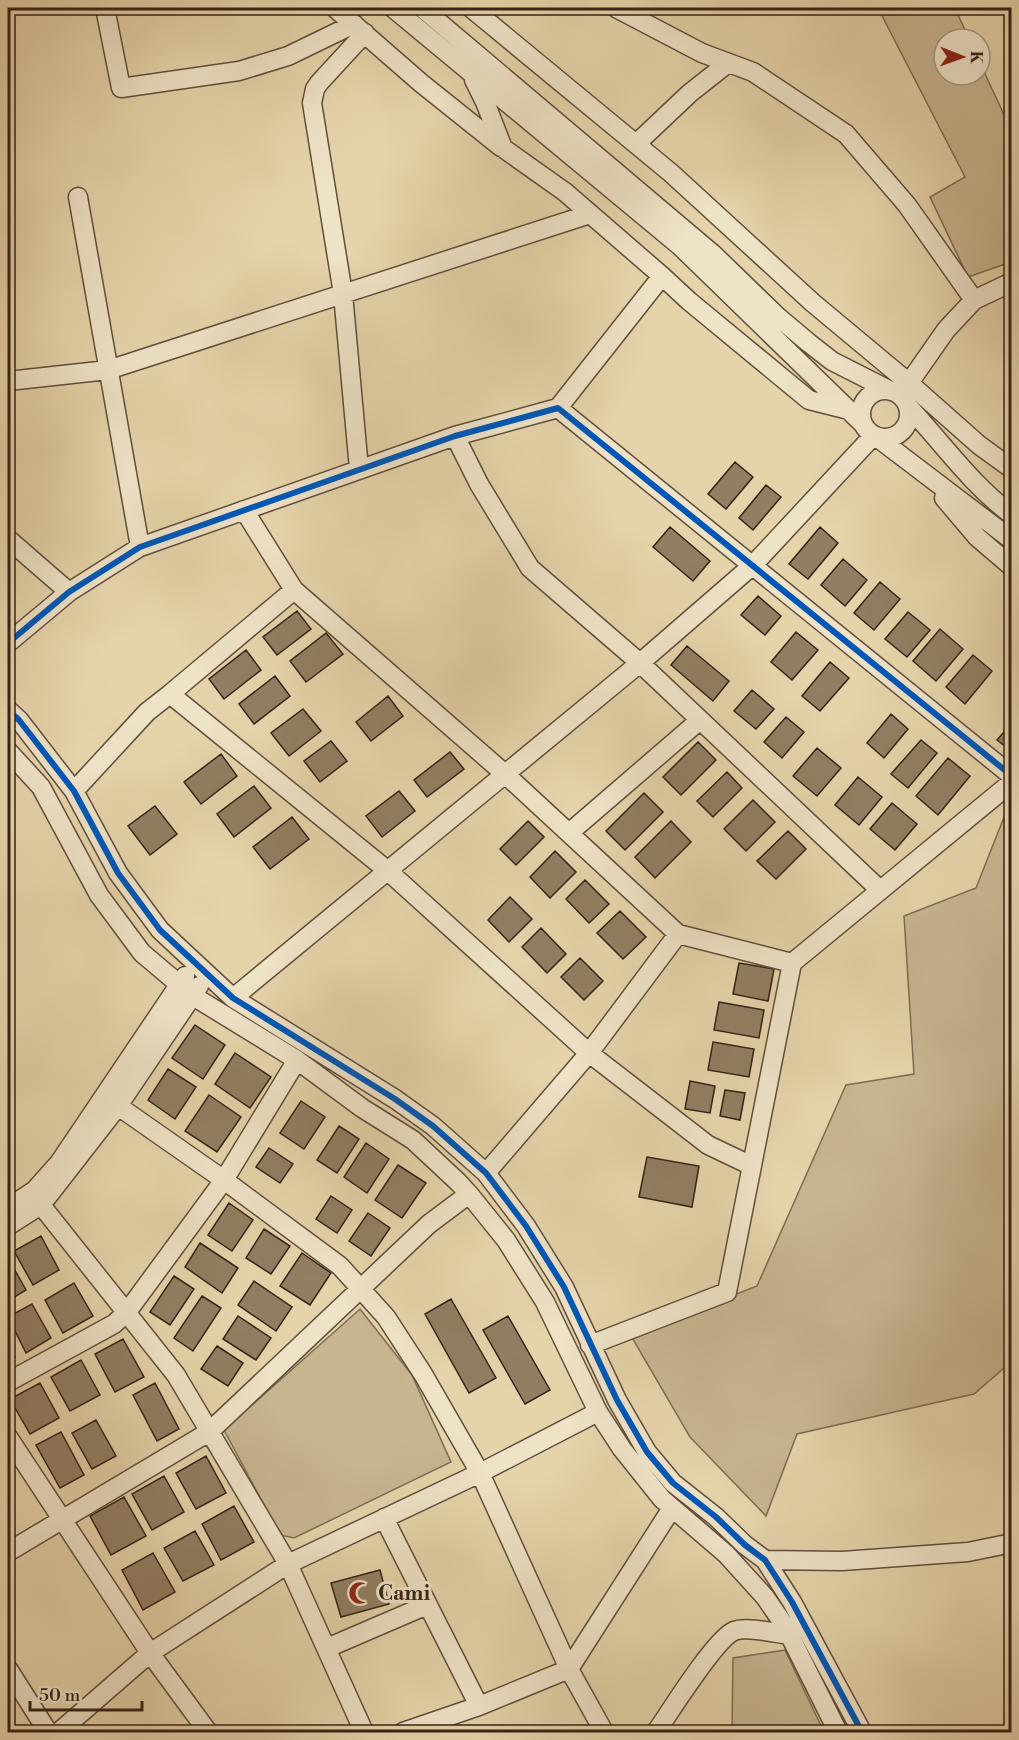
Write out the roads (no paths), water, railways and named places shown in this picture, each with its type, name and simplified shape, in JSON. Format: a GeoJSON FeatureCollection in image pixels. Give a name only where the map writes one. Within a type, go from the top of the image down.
{"type":"FeatureCollection","features":[{"type":"Feature","properties":{"kind":"street"},"geometry":{"type":"LineString","coordinates":[[105,8],[122,88],[239,72],[360,29]]}},
{"type":"Feature","properties":{"kind":"street"},"geometry":{"type":"LineString","coordinates":[[335,8],[421,83],[503,148],[565,192],[688,301],[809,400],[849,410]]}},
{"type":"Feature","properties":{"kind":"street"},"geometry":{"type":"LineString","coordinates":[[393,8],[680,246],[868,430],[1011,540]]}},
{"type":"Feature","properties":{"kind":"street"},"geometry":{"type":"LineString","coordinates":[[422,8],[713,255],[809,343],[832,361],[902,394],[1011,469]]}},
{"type":"Feature","properties":{"kind":"street"},"geometry":{"type":"LineString","coordinates":[[471,8],[671,172],[813,303],[902,394],[965,473],[989,498],[1011,515]]}},
{"type":"Feature","properties":{"kind":"street"},"geometry":{"type":"LineString","coordinates":[[616,8],[702,53],[753,72],[846,134],[907,205],[974,300]]}},
{"type":"Feature","properties":{"kind":"street"},"geometry":{"type":"LineString","coordinates":[[359,469],[343,294],[312,103],[315,89],[360,29]]}},
{"type":"Feature","properties":{"kind":"street"},"geometry":{"type":"LineString","coordinates":[[636,144],[690,93],[728,63]]}},
{"type":"Feature","properties":{"kind":"street"},"geometry":{"type":"LineString","coordinates":[[471,73],[503,148]]}},
{"type":"Feature","properties":{"kind":"street"},"geometry":{"type":"LineString","coordinates":[[78,197],[140,547]]}},
{"type":"Feature","properties":{"kind":"street"},"geometry":{"type":"LineString","coordinates":[[8,381],[108,370],[590,214]]}},
{"type":"Feature","properties":{"kind":"street"},"geometry":{"type":"LineString","coordinates":[[8,643],[69,592],[140,547],[455,436],[558,408],[662,276]]}},
{"type":"Feature","properties":{"kind":"street"},"geometry":{"type":"LineString","coordinates":[[902,394],[946,330],[974,300],[1011,282]]}},
{"type":"Feature","properties":{"kind":"street"},"geometry":{"type":"LineString","coordinates":[[877,392],[902,394],[910,414],[904,430],[890,438],[868,430],[861,416],[865,402],[877,392]]}},
{"type":"Feature","properties":{"kind":"street"},"geometry":{"type":"LineString","coordinates":[[558,408],[1011,776]]}},
{"type":"Feature","properties":{"kind":"street"},"geometry":{"type":"LineString","coordinates":[[233,998],[640,663],[753,565],[868,430]]}},
{"type":"Feature","properties":{"kind":"street"},"geometry":{"type":"LineString","coordinates":[[455,436],[479,484],[530,568],[640,663],[880,890]]}},
{"type":"Feature","properties":{"kind":"street"},"geometry":{"type":"LineString","coordinates":[[924,474],[977,537],[1011,567]]}},
{"type":"Feature","properties":{"kind":"street"},"geometry":{"type":"LineString","coordinates":[[244,510],[294,590],[505,774],[678,934],[792,963]]}},
{"type":"Feature","properties":{"kind":"street"},"geometry":{"type":"LineString","coordinates":[[8,539],[69,592]]}},
{"type":"Feature","properties":{"kind":"street"},"geometry":{"type":"LineString","coordinates":[[74,791],[147,712],[294,590]]}},
{"type":"Feature","properties":{"kind":"street"},"geometry":{"type":"LineString","coordinates":[[170,694],[388,871],[590,1053],[708,1145],[752,1166]]}},
{"type":"Feature","properties":{"kind":"street"},"geometry":{"type":"LineString","coordinates":[[8,710],[19,720],[74,791],[117,873],[160,930],[233,998],[404,1105],[433,1126],[486,1173],[526,1226],[564,1287],[617,1400],[647,1452],[673,1483],[765,1560],[792,1602],[862,1732]]}},
{"type":"Feature","properties":{"kind":"street"},"geometry":{"type":"LineString","coordinates":[[569,833],[700,720]]}},
{"type":"Feature","properties":{"kind":"street"},"geometry":{"type":"LineString","coordinates":[[8,751],[41,787],[99,896],[142,953],[186,990],[297,1060],[362,1108],[413,1140],[469,1194],[506,1240],[545,1302],[598,1412],[622,1449],[662,1499],[726,1554],[765,1597],[789,1635],[838,1732]]}},
{"type":"Feature","properties":{"kind":"street"},"geometry":{"type":"LineString","coordinates":[[590,1345],[727,1292],[792,963],[1011,782]]}},
{"type":"Feature","properties":{"kind":"street"},"geometry":{"type":"LineString","coordinates":[[486,1173],[590,1053],[678,934]]}},
{"type":"Feature","properties":{"kind":"street"},"geometry":{"type":"LineString","coordinates":[[8,1208],[34,1190],[59,1163],[201,968]]}},
{"type":"Feature","properties":{"kind":"street"},"geometry":{"type":"LineString","coordinates":[[8,1226],[41,1205],[118,1106],[186,990]]}},
{"type":"Feature","properties":{"kind":"street"},"geometry":{"type":"LineString","coordinates":[[8,1382],[114,1324],[127,1312],[224,1180],[297,1060]]}},
{"type":"Feature","properties":{"kind":"street"},"geometry":{"type":"LineString","coordinates":[[118,1106],[224,1180],[340,1266],[386,1317],[423,1374],[480,1473],[569,1669],[604,1732]]}},
{"type":"Feature","properties":{"kind":"street"},"geometry":{"type":"LineString","coordinates":[[8,1552],[209,1432],[429,1224],[469,1194]]}},
{"type":"Feature","properties":{"kind":"street"},"geometry":{"type":"LineString","coordinates":[[41,1205],[176,1375],[288,1564],[364,1732]]}},
{"type":"Feature","properties":{"kind":"street"},"geometry":{"type":"LineString","coordinates":[[59,1732],[150,1653],[288,1564],[480,1473],[598,1412]]}},
{"type":"Feature","properties":{"kind":"street"},"geometry":{"type":"LineString","coordinates":[[8,1437],[150,1653],[208,1732]]}},
{"type":"Feature","properties":{"kind":"street"},"geometry":{"type":"LineString","coordinates":[[403,1732],[478,1706],[569,1669],[672,1508]]}},
{"type":"Feature","properties":{"kind":"street"},"geometry":{"type":"LineString","coordinates":[[384,1518],[478,1706]]}},
{"type":"Feature","properties":{"kind":"street"},"geometry":{"type":"LineString","coordinates":[[765,1560],[842,1560],[968,1552],[1011,1543]]}},
{"type":"Feature","properties":{"kind":"street"},"geometry":{"type":"LineString","coordinates":[[327,1648],[428,1605]]}},
{"type":"Feature","properties":{"kind":"street"},"geometry":{"type":"LineString","coordinates":[[656,1732],[718,1643],[733,1631],[741,1629],[789,1635]]}},
{"type":"Feature","properties":{"kind":"street"},"geometry":{"type":"LineString","coordinates":[[8,1669],[48,1732]]}},
{"type":"Feature","properties":{"kind":"place","name":"Cami"},"geometry":{"type":"Point","coordinates":[360,1593]}}]}
